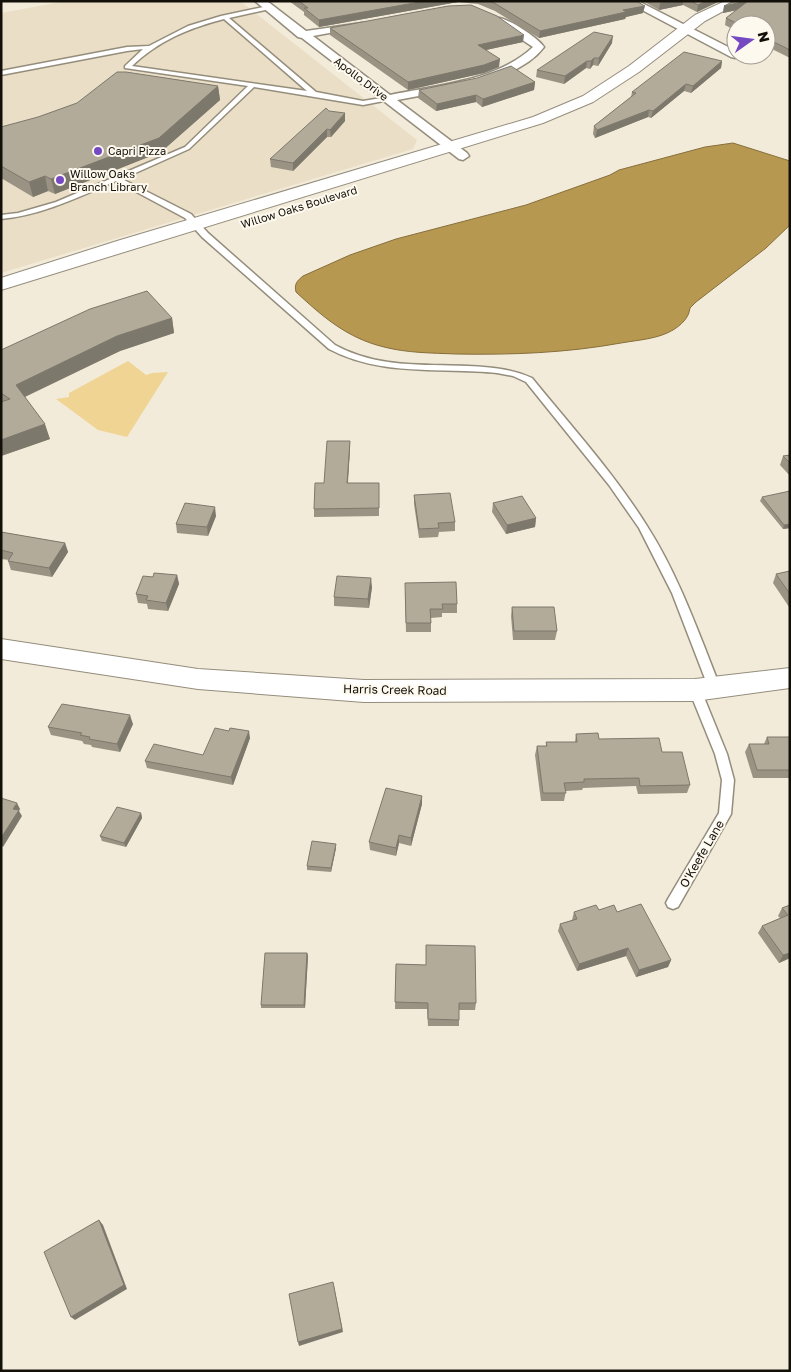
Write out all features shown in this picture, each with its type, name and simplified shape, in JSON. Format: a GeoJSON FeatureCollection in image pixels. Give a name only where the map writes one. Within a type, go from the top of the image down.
{"type":"FeatureCollection","features":[{"type":"Feature","properties":{"kind":"street"},"geometry":{"type":"LineString","coordinates":[[630,1],[726,51]]}},
{"type":"Feature","properties":{"kind":"street","name":"Willow Oaks Boulevard"},"geometry":{"type":"LineString","coordinates":[[1,284],[200,229],[456,151],[531,135],[555,125],[573,114],[588,99],[634,69],[700,18],[736,1]]}},
{"type":"Feature","properties":{"kind":"street","name":"Apollo Drive"},"geometry":{"type":"LineString","coordinates":[[264,4],[302,35],[456,151]]}},
{"type":"Feature","properties":{"kind":"street"},"geometry":{"type":"LineString","coordinates":[[387,99],[494,74],[536,52],[539,47],[535,42],[488,13]]}},
{"type":"Feature","properties":{"kind":"street"},"geometry":{"type":"LineString","coordinates":[[302,35],[365,23]]}},
{"type":"Feature","properties":{"kind":"street","name":"Willow Oaks Boulevard"},"geometry":{"type":"LineString","coordinates":[[1,301],[200,229]]}},
{"type":"Feature","properties":{"kind":"street","name":"Harris Creek Road"},"geometry":{"type":"LineString","coordinates":[[1,649],[198,679],[364,691],[705,689],[790,678]]}},
{"type":"Feature","properties":{"kind":"lane"},"geometry":{"type":"LineString","coordinates":[[121,71],[151,47],[185,29],[264,4]]}},
{"type":"Feature","properties":{"kind":"lane"},"geometry":{"type":"LineString","coordinates":[[225,16],[314,94]]}},
{"type":"Feature","properties":{"kind":"lane"},"geometry":{"type":"LineString","coordinates":[[1,73],[126,49],[151,47]]}},
{"type":"Feature","properties":{"kind":"lane"},"geometry":{"type":"LineString","coordinates":[[127,67],[314,94],[363,103],[387,99]]}},
{"type":"Feature","properties":{"kind":"lane"},"geometry":{"type":"LineString","coordinates":[[1,217],[58,203],[187,148],[253,85]]}},
{"type":"Feature","properties":{"kind":"lane","name":"O'Keefe Lane"},"geometry":{"type":"LineString","coordinates":[[117,179],[188,216],[200,229],[332,347],[348,357],[391,366],[509,372],[528,380],[612,483],[643,527],[677,593],[705,689],[728,780],[725,814],[707,849],[673,903]]}},
{"type":"Feature","properties":{"kind":"shaded area"},"geometry":{"type":"Polygon","coordinates":[[[66,1],[240,1],[417,140],[413,149],[1,273],[1,13],[66,1]]]}},
{"type":"Feature","properties":{"kind":"shaded area"},"geometry":{"type":"Polygon","coordinates":[[[733,143],[790,161],[790,225],[766,248],[696,302],[679,326],[661,335],[648,339],[539,353],[411,352],[393,349],[358,338],[336,326],[296,292],[296,283],[303,276],[350,255],[396,239],[526,205],[610,175],[619,170],[705,147],[733,143]]]}},
{"type":"Feature","properties":{"kind":"shaded area"},"geometry":{"type":"Polygon","coordinates":[[[128,361],[146,375],[168,372],[127,437],[98,430],[56,399],[69,397],[69,393],[128,361]]]}},
{"type":"Feature","properties":{"kind":"building"},"geometry":{"type":"Polygon","coordinates":[[[299,1],[425,1],[319,20],[304,8],[308,8],[299,1]]]}},
{"type":"Feature","properties":{"kind":"building"},"geometry":{"type":"Polygon","coordinates":[[[489,1],[636,1],[645,6],[540,31],[489,1]]]}},
{"type":"Feature","properties":{"kind":"building"},"geometry":{"type":"Polygon","coordinates":[[[691,1],[706,1],[698,5],[691,1]]]}},
{"type":"Feature","properties":{"kind":"building"},"geometry":{"type":"Polygon","coordinates":[[[734,1],[746,1],[724,6],[734,1]]]}},
{"type":"Feature","properties":{"kind":"building"},"geometry":{"type":"Polygon","coordinates":[[[748,1],[790,1],[790,50],[776,43],[776,15],[730,15],[748,1]]]}},
{"type":"Feature","properties":{"kind":"building"},"geometry":{"type":"Polygon","coordinates":[[[471,5],[497,16],[524,35],[478,45],[500,59],[484,65],[408,82],[330,28],[448,6],[471,5]]]}},
{"type":"Feature","properties":{"kind":"building"},"geometry":{"type":"Polygon","coordinates":[[[594,32],[613,36],[599,58],[587,61],[565,76],[537,70],[594,32]]]}},
{"type":"Feature","properties":{"kind":"building"},"geometry":{"type":"Polygon","coordinates":[[[684,52],[722,61],[693,86],[686,84],[653,111],[649,110],[597,130],[594,126],[636,93],[632,92],[684,52]]]}},
{"type":"Feature","properties":{"kind":"building"},"geometry":{"type":"Polygon","coordinates":[[[511,66],[535,82],[483,99],[476,95],[437,104],[419,90],[477,78],[511,66]]]}},
{"type":"Feature","properties":{"kind":"building"},"geometry":{"type":"Polygon","coordinates":[[[117,72],[218,86],[159,138],[51,179],[45,176],[29,182],[1,166],[1,127],[38,117],[77,103],[117,72]]]}},
{"type":"Feature","properties":{"kind":"building"},"geometry":{"type":"Polygon","coordinates":[[[326,108],[329,111],[345,113],[330,130],[327,129],[293,163],[270,159],[326,108]]]}},
{"type":"Feature","properties":{"kind":"building"},"geometry":{"type":"Polygon","coordinates":[[[147,291],[172,318],[117,336],[16,385],[45,424],[1,440],[1,402],[10,399],[1,393],[1,350],[90,309],[147,291]]]}},
{"type":"Feature","properties":{"kind":"building"},"geometry":{"type":"Polygon","coordinates":[[[327,441],[350,441],[347,483],[379,483],[379,508],[314,509],[315,483],[324,483],[327,441]]]}},
{"type":"Feature","properties":{"kind":"building"},"geometry":{"type":"Polygon","coordinates":[[[790,455],[790,463],[783,456],[790,455]]]}},
{"type":"Feature","properties":{"kind":"building"},"geometry":{"type":"Polygon","coordinates":[[[790,491],[790,524],[784,525],[762,497],[790,491]]]}},
{"type":"Feature","properties":{"kind":"building"},"geometry":{"type":"Polygon","coordinates":[[[450,493],[455,522],[438,523],[439,528],[419,529],[414,495],[450,493]]]}},
{"type":"Feature","properties":{"kind":"building"},"geometry":{"type":"Polygon","coordinates":[[[522,496],[536,518],[507,525],[493,503],[522,496]]]}},
{"type":"Feature","properties":{"kind":"building"},"geometry":{"type":"Polygon","coordinates":[[[185,503],[215,507],[207,527],[176,524],[185,503]]]}},
{"type":"Feature","properties":{"kind":"building"},"geometry":{"type":"Polygon","coordinates":[[[1,532],[65,543],[49,568],[8,561],[13,553],[1,550],[1,532]]]}},
{"type":"Feature","properties":{"kind":"building"},"geometry":{"type":"Polygon","coordinates":[[[790,571],[790,594],[776,574],[790,571]]]}},
{"type":"Feature","properties":{"kind":"building"},"geometry":{"type":"Polygon","coordinates":[[[154,573],[177,575],[166,603],[146,600],[148,596],[136,594],[143,576],[153,577],[154,573]]]}},
{"type":"Feature","properties":{"kind":"building"},"geometry":{"type":"Polygon","coordinates":[[[337,576],[371,578],[368,599],[334,597],[337,576]]]}},
{"type":"Feature","properties":{"kind":"building"},"geometry":{"type":"Polygon","coordinates":[[[456,582],[457,604],[442,604],[443,609],[430,609],[431,623],[406,623],[405,583],[456,582]]]}},
{"type":"Feature","properties":{"kind":"building"},"geometry":{"type":"Polygon","coordinates":[[[512,607],[554,607],[557,631],[514,631],[512,607]]]}},
{"type":"Feature","properties":{"kind":"building"},"geometry":{"type":"Polygon","coordinates":[[[62,704],[130,715],[117,744],[89,739],[90,737],[80,735],[82,733],[48,727],[62,704]]]}},
{"type":"Feature","properties":{"kind":"building"},"geometry":{"type":"Polygon","coordinates":[[[215,728],[229,731],[230,728],[249,731],[231,777],[145,761],[154,744],[203,755],[215,728]]]}},
{"type":"Feature","properties":{"kind":"building"},"geometry":{"type":"Polygon","coordinates":[[[598,733],[599,739],[659,738],[662,752],[682,752],[690,785],[640,786],[639,778],[584,779],[584,782],[564,783],[566,793],[543,793],[537,746],[547,746],[546,742],[577,742],[576,734],[598,733]]]}},
{"type":"Feature","properties":{"kind":"building"},"geometry":{"type":"Polygon","coordinates":[[[767,737],[790,737],[790,770],[757,770],[749,744],[769,744],[767,737]]]}},
{"type":"Feature","properties":{"kind":"building"},"geometry":{"type":"Polygon","coordinates":[[[386,788],[422,796],[411,838],[399,835],[396,848],[369,842],[386,788]]]}},
{"type":"Feature","properties":{"kind":"building"},"geometry":{"type":"Polygon","coordinates":[[[1,798],[17,803],[13,809],[19,810],[1,838],[1,798]]]}},
{"type":"Feature","properties":{"kind":"building"},"geometry":{"type":"Polygon","coordinates":[[[117,807],[141,813],[124,843],[100,836],[117,807]]]}},
{"type":"Feature","properties":{"kind":"building"},"geometry":{"type":"Polygon","coordinates":[[[312,841],[336,844],[331,868],[307,866],[312,841]]]}},
{"type":"Feature","properties":{"kind":"building"},"geometry":{"type":"Polygon","coordinates":[[[641,904],[671,960],[639,970],[628,948],[579,964],[560,924],[577,919],[574,912],[596,905],[599,910],[614,905],[617,912],[641,904]]]}},
{"type":"Feature","properties":{"kind":"building"},"geometry":{"type":"Polygon","coordinates":[[[790,905],[790,953],[783,955],[762,926],[788,915],[782,908],[790,905]]]}},
{"type":"Feature","properties":{"kind":"building"},"geometry":{"type":"Polygon","coordinates":[[[426,945],[475,946],[476,1003],[459,1003],[459,1020],[428,1019],[428,1003],[395,1002],[396,964],[426,965],[426,945]]]}},
{"type":"Feature","properties":{"kind":"building"},"geometry":{"type":"Polygon","coordinates":[[[265,953],[307,953],[304,1005],[261,1005],[265,953]]]}},
{"type":"Feature","properties":{"kind":"building"},"geometry":{"type":"Polygon","coordinates":[[[99,1220],[124,1285],[71,1317],[44,1252],[99,1220]]]}},
{"type":"Feature","properties":{"kind":"building"},"geometry":{"type":"Polygon","coordinates":[[[333,1282],[342,1329],[298,1342],[289,1294],[333,1282]]]}},
{"type":"Feature","properties":{"kind":"place","name":"Capri Pizza"},"geometry":{"type":"Point","coordinates":[98,151]}},
{"type":"Feature","properties":{"kind":"place","name":"Willow Oaks Branch Library"},"geometry":{"type":"Point","coordinates":[60,180]}}]}
